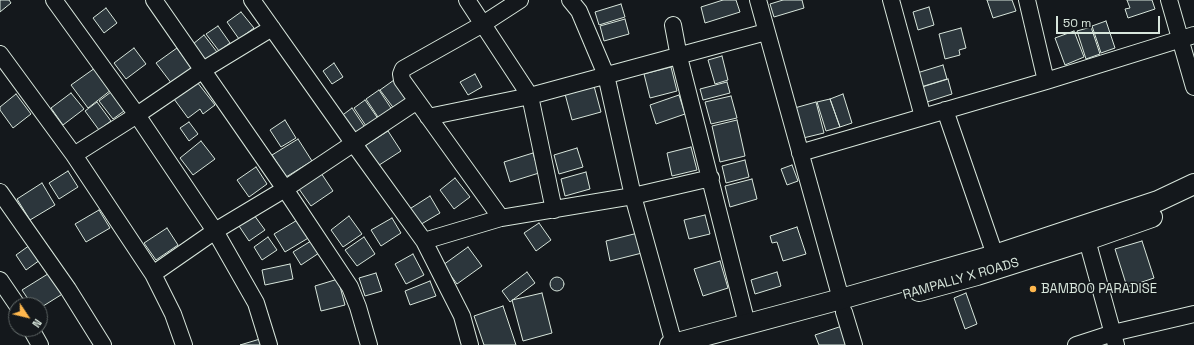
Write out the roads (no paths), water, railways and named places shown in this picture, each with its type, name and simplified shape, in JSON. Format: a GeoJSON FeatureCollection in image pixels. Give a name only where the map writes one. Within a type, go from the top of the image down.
{"type":"FeatureCollection","features":[{"type":"Feature","properties":{"kind":"main road"},"geometry":{"type":"LineString","coordinates":[[672,344],[747,324],[843,305],[1158,201],[1194,184]]}},
{"type":"Feature","properties":{"kind":"main road","name":"RAMPALLY X ROADS"},"geometry":{"type":"LineString","coordinates":[[723,345],[843,305],[977,275],[1087,240],[1141,221],[1194,199]]}},
{"type":"Feature","properties":{"kind":"street"},"geometry":{"type":"LineString","coordinates":[[54,0],[137,116],[215,231],[256,303],[269,345]]}},
{"type":"Feature","properties":{"kind":"street"},"geometry":{"type":"LineString","coordinates":[[154,0],[285,188],[350,287],[358,307],[369,345]]}},
{"type":"Feature","properties":{"kind":"street"},"geometry":{"type":"LineString","coordinates":[[252,0],[424,241],[462,316],[470,345]]}},
{"type":"Feature","properties":{"kind":"street"},"geometry":{"type":"LineString","coordinates":[[467,0],[530,96],[554,210]]}},
{"type":"Feature","properties":{"kind":"street"},"geometry":{"type":"LineString","coordinates":[[501,218],[416,101],[402,80],[401,74],[403,69],[483,24],[520,0]]}},
{"type":"Feature","properties":{"kind":"street"},"geometry":{"type":"LineString","coordinates":[[570,0],[579,11],[606,75],[633,196],[672,344]]}},
{"type":"Feature","properties":{"kind":"street"},"geometry":{"type":"LineString","coordinates":[[758,0],[854,345]]}},
{"type":"Feature","properties":{"kind":"street"},"geometry":{"type":"LineString","coordinates":[[891,0],[923,117]]}},
{"type":"Feature","properties":{"kind":"street"},"geometry":{"type":"LineString","coordinates":[[1027,0],[1046,80]]}},
{"type":"Feature","properties":{"kind":"street"},"geometry":{"type":"LineString","coordinates":[[1169,0],[1188,37],[1194,87]]}},
{"type":"Feature","properties":{"kind":"street"},"geometry":{"type":"LineString","coordinates":[[673,25],[679,57],[747,324]]}},
{"type":"Feature","properties":{"kind":"street"},"geometry":{"type":"LineString","coordinates":[[74,155],[137,116],[203,70],[272,28]]}},
{"type":"Feature","properties":{"kind":"street"},"geometry":{"type":"LineString","coordinates":[[428,118],[530,96],[679,57],[766,32]]}},
{"type":"Feature","properties":{"kind":"street"},"geometry":{"type":"LineString","coordinates":[[800,153],[1188,37]]}},
{"type":"Feature","properties":{"kind":"street"},"geometry":{"type":"LineString","coordinates":[[0,54],[74,155],[153,274],[173,314],[184,345]]}},
{"type":"Feature","properties":{"kind":"street"},"geometry":{"type":"LineString","coordinates":[[153,274],[215,231],[354,144],[416,101]]}},
{"type":"Feature","properties":{"kind":"street"},"geometry":{"type":"LineString","coordinates":[[945,110],[995,255]]}},
{"type":"Feature","properties":{"kind":"street"},"geometry":{"type":"LineString","coordinates":[[424,241],[501,218],[633,196],[711,178]]}},
{"type":"Feature","properties":{"kind":"street"},"geometry":{"type":"LineString","coordinates":[[0,192],[68,290],[103,345]]}},
{"type":"Feature","properties":{"kind":"street"},"geometry":{"type":"LineString","coordinates":[[1087,240],[1115,339]]}},
{"type":"Feature","properties":{"kind":"street"},"geometry":{"type":"LineString","coordinates":[[0,280],[12,297]]}},
{"type":"Feature","properties":{"kind":"street"},"geometry":{"type":"LineString","coordinates":[[1076,345],[1115,339],[1194,314]]}},
{"type":"Feature","properties":{"kind":"place","name":"BAMBOO PARADISE"},"geometry":{"type":"Point","coordinates":[1033,289]}}]}
